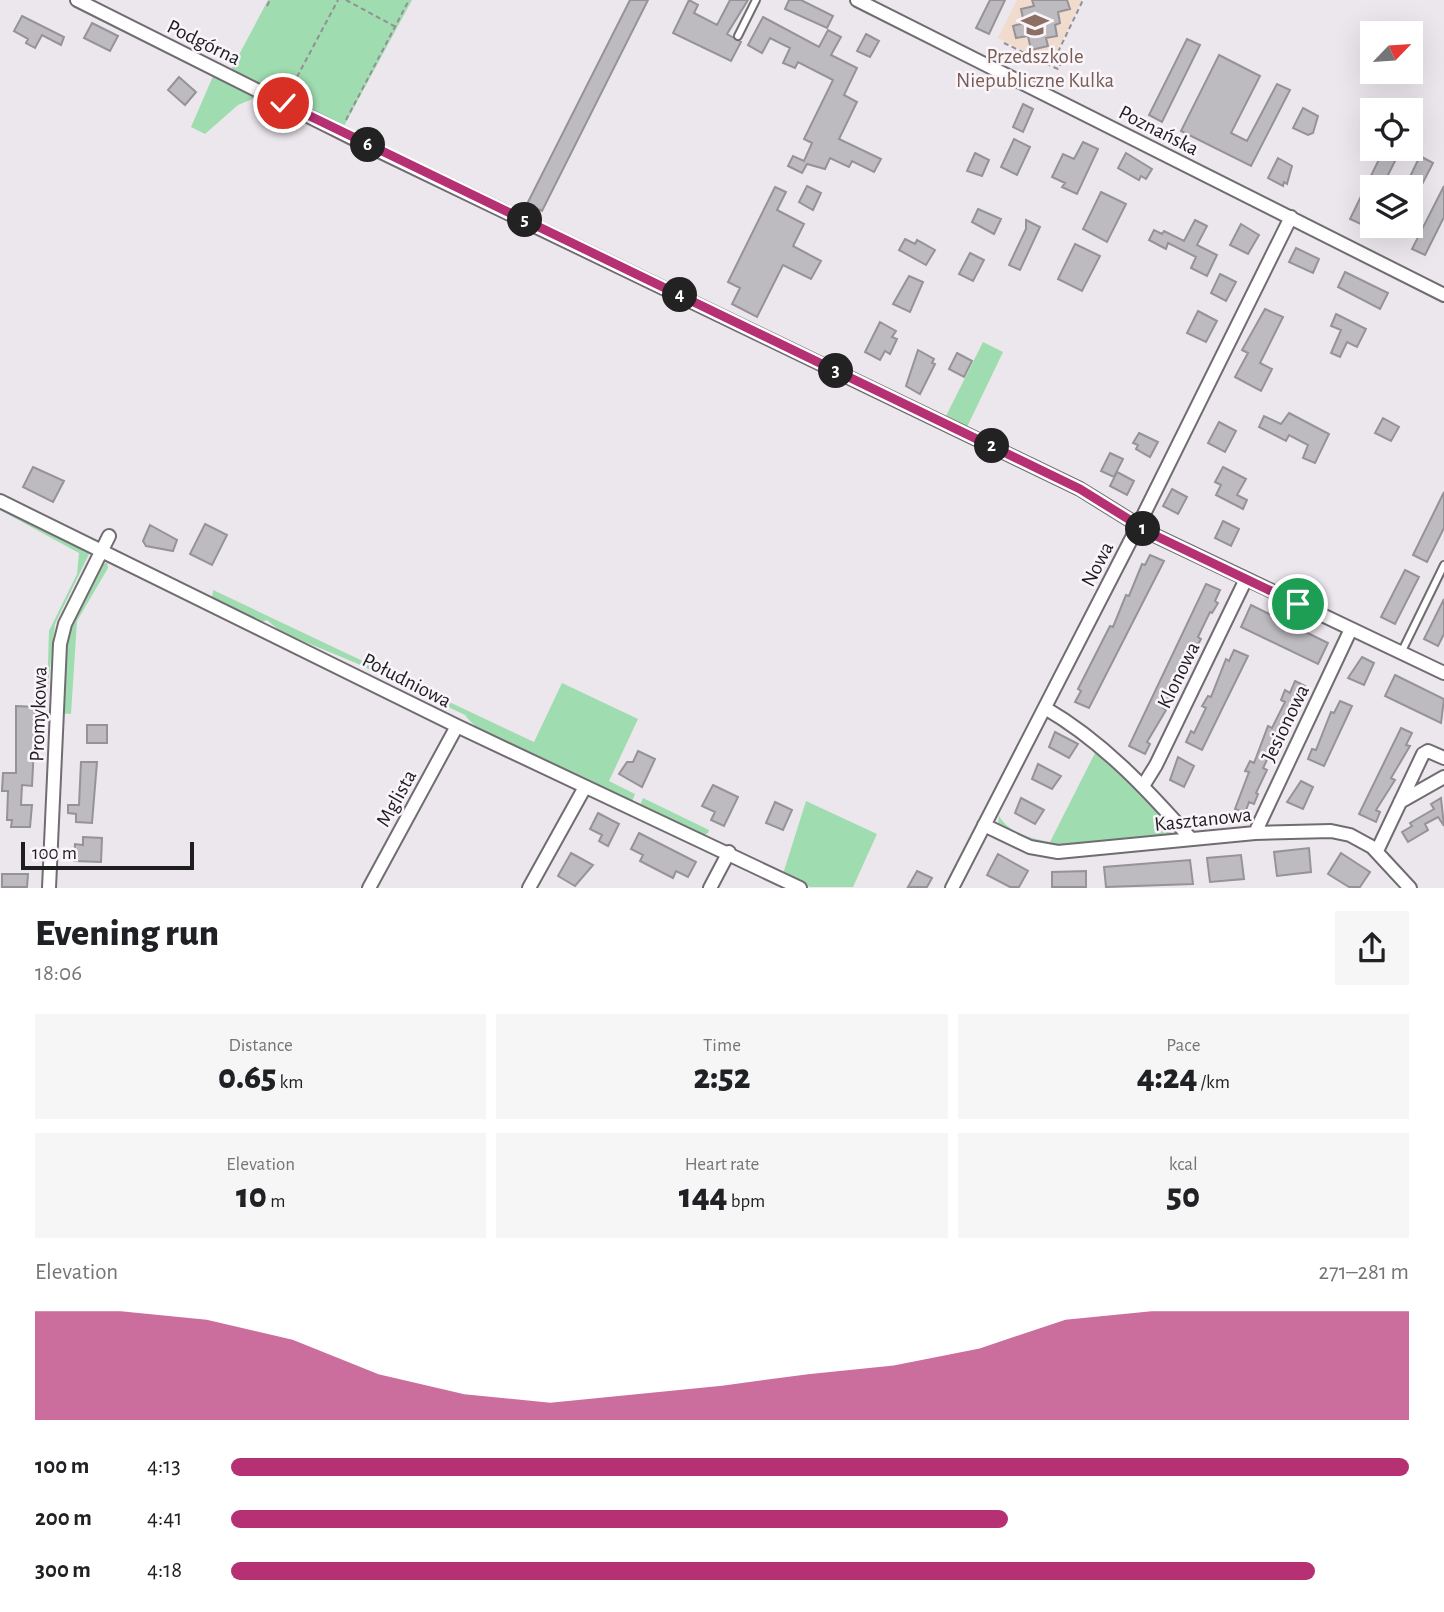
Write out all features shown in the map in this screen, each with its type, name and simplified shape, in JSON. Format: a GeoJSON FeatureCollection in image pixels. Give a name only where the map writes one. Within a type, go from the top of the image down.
{"type":"FeatureCollection","features":[{"type":"Feature","properties":{"kind":"street","name":"Podgórna"},"geometry":{"type":"LineString","coordinates":[[77,0],[283,103],[1080,489],[1105,502],[1138,526],[1444,673]]}},
{"type":"Feature","properties":{"kind":"street","name":"Poznańska"},"geometry":{"type":"LineString","coordinates":[[857,0],[1444,295]]}},
{"type":"Feature","properties":{"kind":"street","name":"Nowa"},"geometry":{"type":"LineString","coordinates":[[951,887],[1138,526],[1291,218]]}},
{"type":"Feature","properties":{"kind":"street","name":"Południowa"},"geometry":{"type":"LineString","coordinates":[[0,501],[457,726],[729,852],[792,886]]}},
{"type":"Feature","properties":{"kind":"street","name":"Promykowa"},"geometry":{"type":"LineString","coordinates":[[49,887],[60,643],[65,624],[109,536]]}},
{"type":"Feature","properties":{"kind":"street","name":"Klonowa"},"geometry":{"type":"LineString","coordinates":[[1143,786],[1156,765],[1246,579]]}},
{"type":"Feature","properties":{"kind":"street","name":"Jesionowa"},"geometry":{"type":"LineString","coordinates":[[1255,833],[1351,629]]}},
{"type":"Feature","properties":{"kind":"street"},"geometry":{"type":"LineString","coordinates":[[1045,708],[1080,729],[1143,786],[1191,839]]}},
{"type":"Feature","properties":{"kind":"street","name":"Mglista"},"geometry":{"type":"LineString","coordinates":[[369,887],[457,726]]}},
{"type":"Feature","properties":{"kind":"street"},"geometry":{"type":"LineString","coordinates":[[1377,851],[1423,754],[1429,751],[1444,758]]}},
{"type":"Feature","properties":{"kind":"street"},"geometry":{"type":"LineString","coordinates":[[1399,802],[1444,777]]}},
{"type":"Feature","properties":{"kind":"street"},"geometry":{"type":"LineString","coordinates":[[529,887],[585,787]]}},
{"type":"Feature","properties":{"kind":"street","name":"Kasztanowa"},"geometry":{"type":"LineString","coordinates":[[984,825],[1020,844],[1049,852],[1255,833],[1331,831],[1350,835],[1377,851],[1410,887]]}},
{"type":"Feature","properties":{"kind":"street"},"geometry":{"type":"LineString","coordinates":[[710,887],[729,852]]}},
{"type":"Feature","properties":{"kind":"lane"},"geometry":{"type":"LineString","coordinates":[[738,36],[756,0]]}},
{"type":"Feature","properties":{"kind":"lane"},"geometry":{"type":"LineString","coordinates":[[1401,653],[1444,565]]}},
{"type":"Feature","properties":{"kind":"path"},"geometry":{"type":"LineString","coordinates":[[267,6],[270,0]]}},
{"type":"Feature","properties":{"kind":"path"},"geometry":{"type":"LineString","coordinates":[[283,103],[338,0]]}},
{"type":"Feature","properties":{"kind":"path"},"geometry":{"type":"LineString","coordinates":[[345,0],[396,26]]}},
{"type":"Feature","properties":{"kind":"path"},"geometry":{"type":"LineString","coordinates":[[345,121],[410,0]]}},
{"type":"Feature","properties":{"kind":"path"},"geometry":{"type":"LineString","coordinates":[[1050,66],[1083,0]]}},
{"type":"Feature","properties":{"kind":"path"},"geometry":{"type":"LineString","coordinates":[[1004,43],[1050,66],[1060,68],[1060,63],[1054,60]]}},
{"type":"Feature","properties":{"kind":"path"},"geometry":{"type":"LineString","coordinates":[[1034,63],[1037,59],[1057,54]]}},
{"type":"Feature","properties":{"kind":"shaded area"},"geometry":{"type":"Polygon","coordinates":[[[1017,0],[1082,0],[1056,53],[1037,58],[998,38],[1017,0]]]}},
{"type":"Feature","properties":{"kind":"green space"},"geometry":{"type":"Polygon","coordinates":[[[268,0],[412,0],[344,126],[231,70],[268,0]]]}},
{"type":"Feature","properties":{"kind":"green space"},"geometry":{"type":"Polygon","coordinates":[[[214,74],[257,97],[238,105],[205,134],[191,127],[214,74]]]}},
{"type":"Feature","properties":{"kind":"green space"},"geometry":{"type":"Polygon","coordinates":[[[983,342],[1003,352],[967,427],[946,416],[983,342]]]}},
{"type":"Feature","properties":{"kind":"green space"},"geometry":{"type":"Polygon","coordinates":[[[1,507],[85,549],[89,554],[55,624],[47,695],[49,631],[77,574],[79,553],[0,510],[1,507]]]}},
{"type":"Feature","properties":{"kind":"green space"},"geometry":{"type":"Polygon","coordinates":[[[107,562],[108,568],[77,621],[71,714],[60,713],[63,641],[100,566],[107,562]]]}},
{"type":"Feature","properties":{"kind":"green space"},"geometry":{"type":"Polygon","coordinates":[[[213,590],[534,742],[562,683],[638,719],[609,781],[635,794],[631,804],[517,752],[477,727],[465,715],[356,663],[281,632],[267,620],[260,623],[212,599],[213,590]]]}},
{"type":"Feature","properties":{"kind":"green space"},"geometry":{"type":"Polygon","coordinates":[[[1082,738],[1133,784],[1173,827],[1171,835],[1058,847],[1039,844],[998,825],[999,816],[1015,831],[1050,842],[1095,753],[1082,738]]]}},
{"type":"Feature","properties":{"kind":"green space"},"geometry":{"type":"Polygon","coordinates":[[[643,798],[709,830],[708,833],[702,836],[639,808],[643,798]]]}},
{"type":"Feature","properties":{"kind":"green space"},"geometry":{"type":"Polygon","coordinates":[[[806,801],[877,834],[853,887],[810,887],[783,874],[806,801]]]}},
{"type":"Feature","properties":{"kind":"building"},"geometry":{"type":"Polygon","coordinates":[[[630,0],[648,0],[542,211],[527,204],[630,0]]]}},
{"type":"Feature","properties":{"kind":"building"},"geometry":{"type":"Polygon","coordinates":[[[689,0],[698,5],[694,13],[717,25],[730,0],[748,0],[727,34],[741,42],[731,61],[673,33],[689,0]]]}},
{"type":"Feature","properties":{"kind":"building"},"geometry":{"type":"Polygon","coordinates":[[[789,0],[801,0],[833,16],[827,28],[785,9],[789,0]]]}},
{"type":"Feature","properties":{"kind":"building"},"geometry":{"type":"Polygon","coordinates":[[[990,0],[1005,0],[989,34],[976,28],[990,0]]]}},
{"type":"Feature","properties":{"kind":"building","name":"Przedszkole Niepubliczne Kulka"},"geometry":{"type":"Polygon","coordinates":[[[1032,0],[1067,0],[1070,9],[1058,12],[1060,23],[1055,25],[1057,36],[1046,38],[1048,46],[1031,50],[1028,36],[1016,38],[1013,26],[1024,23],[1021,9],[1034,6],[1032,0]]]}},
{"type":"Feature","properties":{"kind":"building"},"geometry":{"type":"Polygon","coordinates":[[[22,16],[64,37],[61,45],[42,35],[35,48],[26,43],[28,39],[14,31],[22,16]]]}},
{"type":"Feature","properties":{"kind":"building"},"geometry":{"type":"Polygon","coordinates":[[[763,17],[819,47],[828,30],[841,37],[831,55],[857,68],[844,95],[857,102],[839,139],[881,159],[874,172],[852,161],[849,167],[830,158],[825,169],[807,164],[802,173],[788,166],[793,156],[804,161],[812,143],[804,139],[833,80],[798,62],[795,68],[783,63],[790,48],[770,38],[762,53],[748,45],[763,17]]]}},
{"type":"Feature","properties":{"kind":"building"},"geometry":{"type":"Polygon","coordinates":[[[92,23],[118,36],[110,51],[84,38],[92,23]]]}},
{"type":"Feature","properties":{"kind":"building"},"geometry":{"type":"Polygon","coordinates":[[[866,34],[879,41],[870,57],[857,51],[866,34]]]}},
{"type":"Feature","properties":{"kind":"building"},"geometry":{"type":"Polygon","coordinates":[[[1187,39],[1200,45],[1162,122],[1149,115],[1187,39]]]}},
{"type":"Feature","properties":{"kind":"building"},"geometry":{"type":"Polygon","coordinates":[[[1219,55],[1260,76],[1231,133],[1247,141],[1277,84],[1290,90],[1251,166],[1181,131],[1219,55]]]}},
{"type":"Feature","properties":{"kind":"building"},"geometry":{"type":"Polygon","coordinates":[[[179,77],[196,92],[185,105],[168,90],[179,77]]]}},
{"type":"Feature","properties":{"kind":"building"},"geometry":{"type":"Polygon","coordinates":[[[1023,104],[1033,109],[1023,132],[1013,127],[1023,104]]]}},
{"type":"Feature","properties":{"kind":"building"},"geometry":{"type":"Polygon","coordinates":[[[1303,108],[1318,116],[1313,133],[1308,135],[1293,128],[1303,108]]]}},
{"type":"Feature","properties":{"kind":"building"},"geometry":{"type":"Polygon","coordinates":[[[1014,139],[1030,147],[1017,175],[1001,167],[1014,139]]]}},
{"type":"Feature","properties":{"kind":"building"},"geometry":{"type":"Polygon","coordinates":[[[1083,142],[1098,149],[1077,194],[1062,187],[1065,183],[1052,177],[1063,154],[1074,159],[1083,142]]]}},
{"type":"Feature","properties":{"kind":"building"},"geometry":{"type":"Polygon","coordinates":[[[975,153],[989,160],[982,176],[967,171],[975,153]]]}},
{"type":"Feature","properties":{"kind":"building"},"geometry":{"type":"Polygon","coordinates":[[[1126,153],[1152,169],[1146,179],[1141,176],[1139,180],[1118,168],[1126,153]]]}},
{"type":"Feature","properties":{"kind":"building"},"geometry":{"type":"Polygon","coordinates":[[[1278,158],[1292,166],[1287,184],[1284,182],[1283,186],[1268,178],[1278,158]]]}},
{"type":"Feature","properties":{"kind":"building"},"geometry":{"type":"Polygon","coordinates":[[[1423,158],[1433,163],[1423,183],[1423,175],[1411,175],[1418,161],[1423,161],[1423,158]]]}},
{"type":"Feature","properties":{"kind":"building"},"geometry":{"type":"Polygon","coordinates":[[[1378,161],[1395,161],[1388,175],[1371,175],[1378,161]]]}},
{"type":"Feature","properties":{"kind":"building"},"geometry":{"type":"Polygon","coordinates":[[[807,186],[821,193],[813,210],[799,202],[807,186]]]}},
{"type":"Feature","properties":{"kind":"building"},"geometry":{"type":"Polygon","coordinates":[[[1444,186],[1444,217],[1425,255],[1412,249],[1418,238],[1423,238],[1423,227],[1444,186]]]}},
{"type":"Feature","properties":{"kind":"building"},"geometry":{"type":"Polygon","coordinates":[[[775,187],[786,192],[777,210],[804,224],[793,246],[821,261],[811,279],[783,265],[757,317],[732,304],[740,288],[728,282],[775,187]]]}},
{"type":"Feature","properties":{"kind":"building"},"geometry":{"type":"Polygon","coordinates":[[[1101,192],[1126,204],[1107,242],[1083,229],[1101,192]]]}},
{"type":"Feature","properties":{"kind":"building"},"geometry":{"type":"Polygon","coordinates":[[[1360,198],[1360,224],[1350,219],[1360,198]]]}},
{"type":"Feature","properties":{"kind":"building"},"geometry":{"type":"Polygon","coordinates":[[[978,209],[1001,219],[994,234],[972,222],[978,209]]]}},
{"type":"Feature","properties":{"kind":"building"},"geometry":{"type":"Polygon","coordinates":[[[1026,220],[1040,227],[1020,270],[1009,265],[1026,229],[1026,220]]]}},
{"type":"Feature","properties":{"kind":"building"},"geometry":{"type":"Polygon","coordinates":[[[1195,220],[1207,226],[1197,245],[1217,255],[1207,276],[1191,268],[1196,257],[1168,243],[1166,249],[1149,240],[1154,230],[1162,234],[1164,231],[1184,241],[1195,220]]]}},
{"type":"Feature","properties":{"kind":"building"},"geometry":{"type":"Polygon","coordinates":[[[1241,224],[1259,235],[1248,254],[1230,245],[1241,224]]]}},
{"type":"Feature","properties":{"kind":"building"},"geometry":{"type":"Polygon","coordinates":[[[905,239],[915,244],[917,240],[935,250],[926,265],[899,250],[905,239]]]}},
{"type":"Feature","properties":{"kind":"building"},"geometry":{"type":"Polygon","coordinates":[[[1075,244],[1100,256],[1082,291],[1058,279],[1075,244]]]}},
{"type":"Feature","properties":{"kind":"building"},"geometry":{"type":"Polygon","coordinates":[[[1296,248],[1319,259],[1313,273],[1289,262],[1296,248]]]}},
{"type":"Feature","properties":{"kind":"building"},"geometry":{"type":"Polygon","coordinates":[[[970,253],[984,260],[973,281],[959,274],[970,253]]]}},
{"type":"Feature","properties":{"kind":"building"},"geometry":{"type":"Polygon","coordinates":[[[1345,272],[1388,293],[1380,309],[1338,287],[1345,272]]]}},
{"type":"Feature","properties":{"kind":"building"},"geometry":{"type":"Polygon","coordinates":[[[1220,274],[1236,282],[1226,301],[1211,293],[1220,274]]]}},
{"type":"Feature","properties":{"kind":"building"},"geometry":{"type":"Polygon","coordinates":[[[909,276],[923,282],[910,312],[893,304],[909,276]]]}},
{"type":"Feature","properties":{"kind":"building"},"geometry":{"type":"Polygon","coordinates":[[[1265,309],[1283,317],[1260,363],[1272,369],[1261,391],[1235,377],[1248,353],[1242,350],[1265,309]]]}},
{"type":"Feature","properties":{"kind":"building"},"geometry":{"type":"Polygon","coordinates":[[[1198,311],[1217,321],[1206,342],[1187,333],[1198,311]]]}},
{"type":"Feature","properties":{"kind":"building"},"geometry":{"type":"Polygon","coordinates":[[[1336,314],[1366,329],[1357,347],[1347,342],[1340,357],[1331,353],[1341,330],[1331,326],[1336,314]]]}},
{"type":"Feature","properties":{"kind":"building"},"geometry":{"type":"Polygon","coordinates":[[[880,322],[896,331],[892,337],[897,339],[890,354],[885,351],[880,360],[865,352],[880,322]]]}},
{"type":"Feature","properties":{"kind":"building"},"geometry":{"type":"Polygon","coordinates":[[[918,350],[934,359],[932,363],[935,364],[920,394],[906,386],[918,350]]]}},
{"type":"Feature","properties":{"kind":"building"},"geometry":{"type":"Polygon","coordinates":[[[957,353],[972,361],[964,377],[949,369],[957,353]]]}},
{"type":"Feature","properties":{"kind":"building"},"geometry":{"type":"Polygon","coordinates":[[[1289,413],[1329,434],[1315,463],[1303,458],[1308,445],[1289,435],[1286,441],[1259,427],[1264,416],[1281,424],[1289,413]]]}},
{"type":"Feature","properties":{"kind":"building"},"geometry":{"type":"Polygon","coordinates":[[[1383,418],[1399,427],[1391,441],[1375,433],[1383,418]]]}},
{"type":"Feature","properties":{"kind":"building"},"geometry":{"type":"Polygon","coordinates":[[[1219,422],[1236,431],[1225,452],[1208,443],[1219,422]]]}},
{"type":"Feature","properties":{"kind":"building"},"geometry":{"type":"Polygon","coordinates":[[[1139,433],[1158,442],[1150,457],[1136,449],[1138,445],[1133,443],[1139,433]]]}},
{"type":"Feature","properties":{"kind":"building"},"geometry":{"type":"Polygon","coordinates":[[[1110,453],[1123,459],[1114,477],[1101,471],[1110,453]]]}},
{"type":"Feature","properties":{"kind":"building"},"geometry":{"type":"Polygon","coordinates":[[[33,467],[64,481],[53,502],[23,487],[33,467]]]}},
{"type":"Feature","properties":{"kind":"building"},"geometry":{"type":"Polygon","coordinates":[[[1223,467],[1246,479],[1237,495],[1247,500],[1243,509],[1216,495],[1221,485],[1215,482],[1223,467]]]}},
{"type":"Feature","properties":{"kind":"building"},"geometry":{"type":"Polygon","coordinates":[[[1117,472],[1134,481],[1127,495],[1110,486],[1117,472]]]}},
{"type":"Feature","properties":{"kind":"building"},"geometry":{"type":"Polygon","coordinates":[[[1172,489],[1187,497],[1178,514],[1163,506],[1172,489]]]}},
{"type":"Feature","properties":{"kind":"building"},"geometry":{"type":"Polygon","coordinates":[[[1444,492],[1444,528],[1427,562],[1413,555],[1444,492]]]}},
{"type":"Feature","properties":{"kind":"building"},"geometry":{"type":"Polygon","coordinates":[[[1223,521],[1239,529],[1231,546],[1215,538],[1223,521]]]}},
{"type":"Feature","properties":{"kind":"building"},"geometry":{"type":"Polygon","coordinates":[[[205,524],[227,535],[212,565],[190,554],[205,524]]]}},
{"type":"Feature","properties":{"kind":"building"},"geometry":{"type":"Polygon","coordinates":[[[150,525],[177,540],[173,551],[146,546],[143,541],[150,525]]]}},
{"type":"Feature","properties":{"kind":"building"},"geometry":{"type":"Polygon","coordinates":[[[1150,555],[1164,561],[1089,708],[1075,702],[1081,691],[1078,689],[1110,626],[1113,627],[1126,595],[1129,596],[1142,564],[1145,565],[1150,555]]]}},
{"type":"Feature","properties":{"kind":"building"},"geometry":{"type":"Polygon","coordinates":[[[1405,570],[1419,577],[1395,624],[1381,617],[1405,570]]]}},
{"type":"Feature","properties":{"kind":"building"},"geometry":{"type":"Polygon","coordinates":[[[1206,584],[1220,590],[1215,601],[1218,603],[1212,613],[1210,612],[1198,637],[1201,639],[1181,673],[1184,674],[1163,708],[1166,710],[1147,742],[1150,744],[1145,754],[1129,746],[1206,584]]]}},
{"type":"Feature","properties":{"kind":"building"},"geometry":{"type":"Polygon","coordinates":[[[1444,599],[1444,634],[1438,646],[1424,639],[1444,599]]]}},
{"type":"Feature","properties":{"kind":"building"},"geometry":{"type":"Polygon","coordinates":[[[1251,605],[1328,643],[1318,664],[1241,627],[1251,605]]]}},
{"type":"Feature","properties":{"kind":"building"},"geometry":{"type":"Polygon","coordinates":[[[1234,650],[1248,656],[1202,750],[1186,742],[1191,731],[1194,733],[1206,708],[1202,706],[1208,696],[1211,697],[1226,659],[1229,661],[1234,650]]]}},
{"type":"Feature","properties":{"kind":"building"},"geometry":{"type":"Polygon","coordinates":[[[1362,657],[1374,663],[1364,685],[1348,678],[1362,657]]]}},
{"type":"Feature","properties":{"kind":"building"},"geometry":{"type":"Polygon","coordinates":[[[1395,675],[1444,699],[1441,723],[1385,696],[1395,675]]]}},
{"type":"Feature","properties":{"kind":"building"},"geometry":{"type":"Polygon","coordinates":[[[1295,681],[1305,686],[1299,698],[1302,699],[1298,708],[1294,706],[1282,733],[1285,735],[1281,744],[1276,742],[1263,768],[1267,770],[1254,804],[1249,802],[1245,813],[1235,809],[1249,772],[1245,771],[1250,761],[1254,763],[1268,726],[1272,728],[1285,702],[1281,700],[1285,690],[1290,693],[1295,681]]]}},
{"type":"Feature","properties":{"kind":"building"},"geometry":{"type":"Polygon","coordinates":[[[1340,701],[1352,706],[1324,766],[1308,759],[1312,749],[1316,750],[1331,712],[1334,713],[1340,701]]]}},
{"type":"Feature","properties":{"kind":"building"},"geometry":{"type":"Polygon","coordinates":[[[16,706],[36,707],[32,786],[22,785],[21,805],[32,805],[30,827],[11,827],[12,820],[7,820],[8,791],[2,791],[3,773],[16,773],[16,706]]]}},
{"type":"Feature","properties":{"kind":"building"},"geometry":{"type":"Polygon","coordinates":[[[87,725],[107,725],[107,743],[87,743],[87,725]]]}},
{"type":"Feature","properties":{"kind":"building"},"geometry":{"type":"Polygon","coordinates":[[[1401,728],[1412,733],[1406,745],[1410,746],[1391,778],[1395,780],[1376,810],[1380,812],[1376,822],[1359,814],[1401,728]]]}},
{"type":"Feature","properties":{"kind":"building"},"geometry":{"type":"Polygon","coordinates":[[[1055,732],[1078,744],[1069,758],[1049,747],[1055,732]]]}},
{"type":"Feature","properties":{"kind":"building"},"geometry":{"type":"Polygon","coordinates":[[[638,751],[655,759],[642,787],[619,774],[627,762],[633,762],[638,751]]]}},
{"type":"Feature","properties":{"kind":"building"},"geometry":{"type":"Polygon","coordinates":[[[1178,757],[1194,766],[1184,787],[1170,780],[1178,757]]]}},
{"type":"Feature","properties":{"kind":"building"},"geometry":{"type":"Polygon","coordinates":[[[81,762],[97,762],[92,823],[76,822],[76,814],[68,813],[68,805],[79,805],[81,762]]]}},
{"type":"Feature","properties":{"kind":"building"},"geometry":{"type":"Polygon","coordinates":[[[1038,764],[1061,776],[1052,789],[1032,779],[1038,764]]]}},
{"type":"Feature","properties":{"kind":"building"},"geometry":{"type":"Polygon","coordinates":[[[1301,781],[1313,787],[1303,809],[1287,802],[1301,781]]]}},
{"type":"Feature","properties":{"kind":"building"},"geometry":{"type":"Polygon","coordinates":[[[713,785],[738,797],[724,826],[711,820],[715,812],[702,806],[713,785]]]}},
{"type":"Feature","properties":{"kind":"building"},"geometry":{"type":"Polygon","coordinates":[[[1021,798],[1044,810],[1035,824],[1015,813],[1021,798]]]}},
{"type":"Feature","properties":{"kind":"building"},"geometry":{"type":"Polygon","coordinates":[[[1441,798],[1444,826],[1438,817],[1425,824],[1428,830],[1408,842],[1402,832],[1412,826],[1410,823],[1434,809],[1431,804],[1441,798]]]}},
{"type":"Feature","properties":{"kind":"building"},"geometry":{"type":"Polygon","coordinates":[[[775,802],[792,810],[783,830],[766,823],[775,802]]]}},
{"type":"Feature","properties":{"kind":"building"},"geometry":{"type":"Polygon","coordinates":[[[598,813],[619,824],[608,846],[599,841],[602,835],[590,829],[598,813]]]}},
{"type":"Feature","properties":{"kind":"building"},"geometry":{"type":"Polygon","coordinates":[[[639,833],[696,862],[688,877],[676,871],[673,878],[640,861],[643,855],[631,849],[639,833]]]}},
{"type":"Feature","properties":{"kind":"building"},"geometry":{"type":"Polygon","coordinates":[[[83,837],[102,838],[101,862],[74,861],[75,844],[83,845],[83,837]]]}},
{"type":"Feature","properties":{"kind":"building"},"geometry":{"type":"Polygon","coordinates":[[[1309,848],[1311,872],[1277,876],[1274,852],[1309,848]]]}},
{"type":"Feature","properties":{"kind":"building"},"geometry":{"type":"Polygon","coordinates":[[[571,853],[593,865],[575,886],[558,876],[571,853]]]}},
{"type":"Feature","properties":{"kind":"building"},"geometry":{"type":"Polygon","coordinates":[[[1341,853],[1370,872],[1360,887],[1349,887],[1328,874],[1341,853]]]}},
{"type":"Feature","properties":{"kind":"building"},"geometry":{"type":"Polygon","coordinates":[[[998,854],[1028,871],[1019,887],[1010,887],[987,875],[998,854]]]}},
{"type":"Feature","properties":{"kind":"building"},"geometry":{"type":"Polygon","coordinates":[[[1241,855],[1244,879],[1210,882],[1207,858],[1241,855]]]}},
{"type":"Feature","properties":{"kind":"building"},"geometry":{"type":"Polygon","coordinates":[[[1190,860],[1193,884],[1106,887],[1104,867],[1190,860]]]}},
{"type":"Feature","properties":{"kind":"building"},"geometry":{"type":"Polygon","coordinates":[[[917,871],[932,878],[927,887],[908,887],[917,871]]]}},
{"type":"Feature","properties":{"kind":"building"},"geometry":{"type":"Polygon","coordinates":[[[1086,871],[1086,887],[1052,887],[1052,872],[1086,871]]]}},
{"type":"Feature","properties":{"kind":"building"},"geometry":{"type":"Polygon","coordinates":[[[2,874],[28,874],[27,887],[2,887],[2,874]]]}},
{"type":"Feature","properties":{"kind":"place","name":"Przedszkole Niepubliczne Kulka"},"geometry":{"type":"Point","coordinates":[1035,25]}},
{"type":"Feature","properties":{"kind":"route"},"geometry":{"type":"LineString","coordinates":[[283,103],[1080,489],[1105,502],[1154,535],[1298,604]]}}]}
